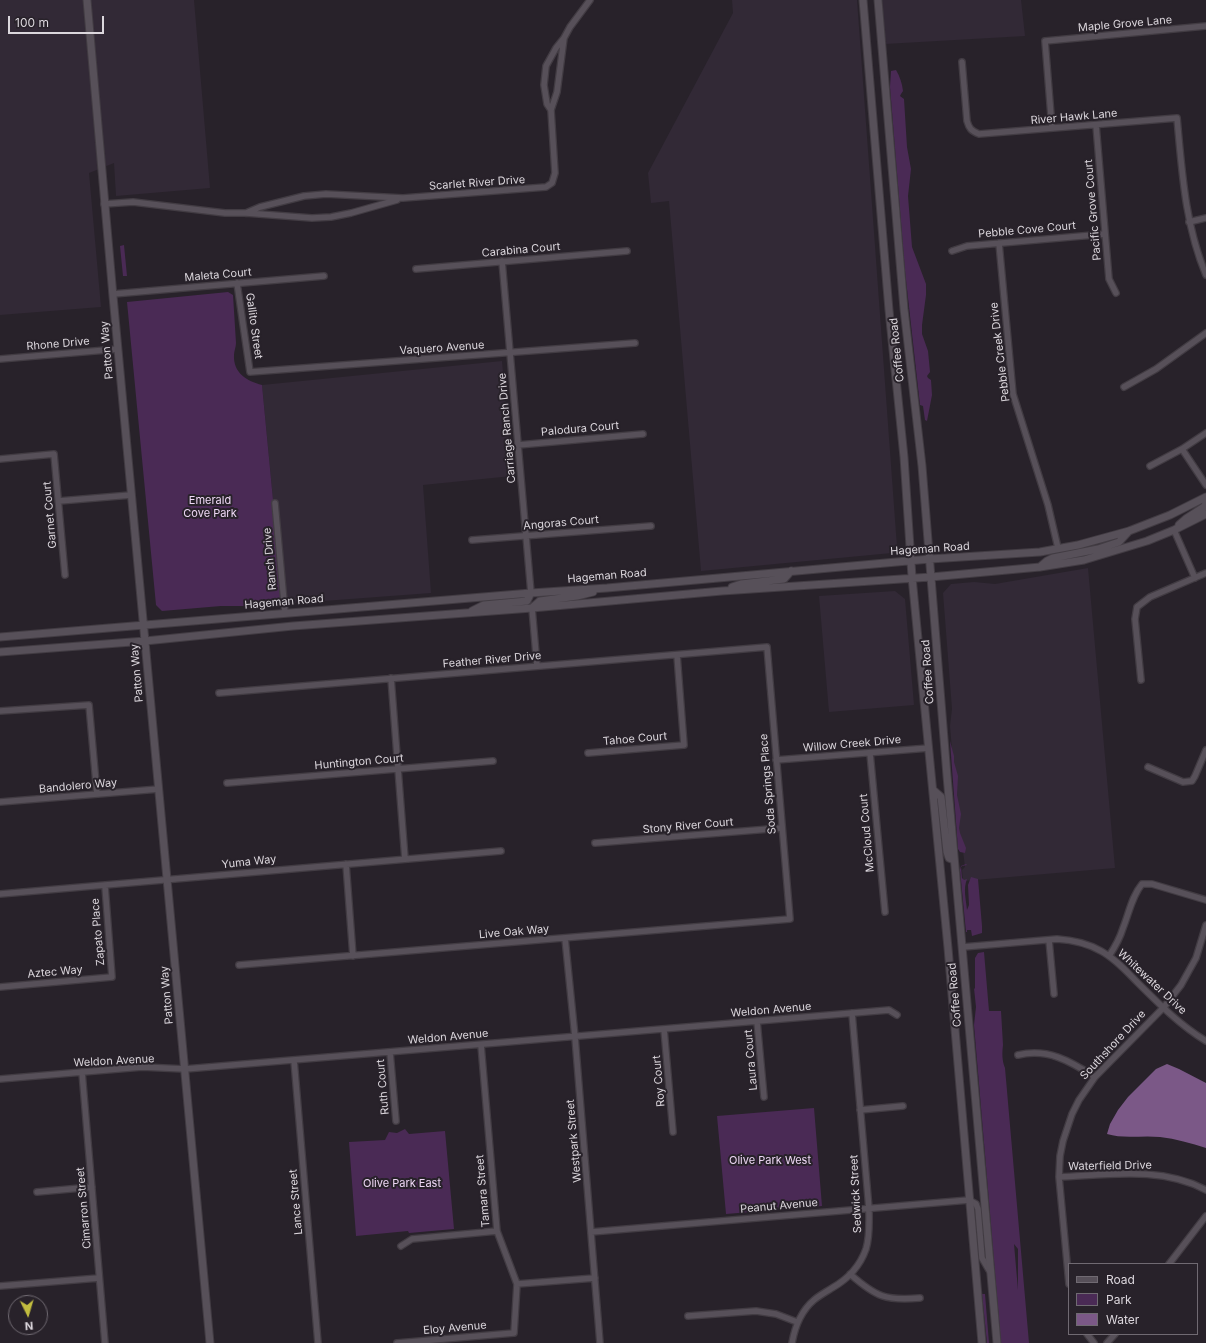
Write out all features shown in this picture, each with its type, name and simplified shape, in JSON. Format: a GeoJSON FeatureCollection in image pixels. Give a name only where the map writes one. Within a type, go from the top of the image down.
{"type":"FeatureCollection","features":[{"type":"Feature","properties":{"kind":"main road","name":"Patton Way"},"geometry":{"type":"LineString","coordinates":[[87,0],[104,204],[210,1343]]}},
{"type":"Feature","properties":{"kind":"main road","name":"Coffee Road"},"geometry":{"type":"LineString","coordinates":[[863,0],[889,310],[904,457],[912,577],[933,790],[982,1343]]}},
{"type":"Feature","properties":{"kind":"main road","name":"Coffee Road"},"geometry":{"type":"LineString","coordinates":[[878,0],[904,309],[922,466],[954,860],[997,1343]]}},
{"type":"Feature","properties":{"kind":"main road","name":"Hageman Road"},"geometry":{"type":"LineString","coordinates":[[0,637],[607,588],[930,559],[1040,552],[1084,544],[1129,531],[1170,515],[1206,497]]}},
{"type":"Feature","properties":{"kind":"main road"},"geometry":{"type":"LineString","coordinates":[[1174,530],[1206,504]]}},
{"type":"Feature","properties":{"kind":"main road"},"geometry":{"type":"LineString","coordinates":[[0,652],[145,641],[293,626],[532,608],[722,591],[912,577],[931,577],[1040,567],[1084,560],[1147,541],[1174,530],[1206,514]]}},
{"type":"Feature","properties":{"kind":"main road"},"geometry":{"type":"LineString","coordinates":[[1040,567],[1053,558],[1098,549],[1119,542],[1129,531]]}},
{"type":"Feature","properties":{"kind":"main road"},"geometry":{"type":"LineString","coordinates":[[722,591],[741,584],[784,579],[791,571]]}},
{"type":"Feature","properties":{"kind":"main road"},"geometry":{"type":"LineString","coordinates":[[532,608],[540,601],[577,596],[607,588]]}},
{"type":"Feature","properties":{"kind":"main road"},"geometry":{"type":"LineString","coordinates":[[470,612],[484,605],[527,601],[531,593]]}},
{"type":"Feature","properties":{"kind":"main road"},"geometry":{"type":"LineString","coordinates":[[933,790],[941,797],[946,852],[949,858],[954,860]]}},
{"type":"Feature","properties":{"kind":"street"},"geometry":{"type":"LineString","coordinates":[[551,110],[547,104],[544,85],[546,66],[570,27],[590,0]]}},
{"type":"Feature","properties":{"kind":"street","name":"Maple Grove Lane"},"geometry":{"type":"LineString","coordinates":[[1052,128],[1045,41],[1206,26]]}},
{"type":"Feature","properties":{"kind":"street"},"geometry":{"type":"LineString","coordinates":[[551,110],[557,92],[564,38]]}},
{"type":"Feature","properties":{"kind":"street","name":"River Hawk Lane"},"geometry":{"type":"LineString","coordinates":[[962,62],[967,121],[972,132],[979,134],[1177,118],[1183,189],[1189,222]]}},
{"type":"Feature","properties":{"kind":"street","name":"Scarlet River Drive"},"geometry":{"type":"LineString","coordinates":[[246,213],[260,207],[304,196],[326,194],[403,198],[546,187],[552,183],[555,173],[551,110]]}},
{"type":"Feature","properties":{"kind":"street","name":"Pacific Grove Court"},"geometry":{"type":"LineString","coordinates":[[1096,125],[1109,279],[1116,293]]}},
{"type":"Feature","properties":{"kind":"street","name":"Scarlet River Drive"},"geometry":{"type":"LineString","coordinates":[[104,204],[133,202],[225,213],[246,213],[312,218],[331,217],[351,213],[403,198]]}},
{"type":"Feature","properties":{"kind":"street"},"geometry":{"type":"LineString","coordinates":[[1206,218],[1189,222],[1206,275]]}},
{"type":"Feature","properties":{"kind":"street","name":"Pebble Cove Court"},"geometry":{"type":"LineString","coordinates":[[952,250],[967,246],[1106,234]]}},
{"type":"Feature","properties":{"kind":"street","name":"Pebble Creek Drive"},"geometry":{"type":"LineString","coordinates":[[999,243],[1013,394],[1048,505],[1058,548]]}},
{"type":"Feature","properties":{"kind":"street","name":"Carabina Court"},"geometry":{"type":"LineString","coordinates":[[416,269],[627,251]]}},
{"type":"Feature","properties":{"kind":"street","name":"Carriage Ranch Drive"},"geometry":{"type":"LineString","coordinates":[[502,262],[531,593]]}},
{"type":"Feature","properties":{"kind":"street","name":"Maleta Court"},"geometry":{"type":"LineString","coordinates":[[113,294],[324,276]]}},
{"type":"Feature","properties":{"kind":"street","name":"Gallito Street"},"geometry":{"type":"LineString","coordinates":[[237,283],[250,372]]}},
{"type":"Feature","properties":{"kind":"street"},"geometry":{"type":"LineString","coordinates":[[1124,387],[1156,369],[1206,333]]}},
{"type":"Feature","properties":{"kind":"street","name":"Vaquero Avenue"},"geometry":{"type":"LineString","coordinates":[[250,372],[635,343]]}},
{"type":"Feature","properties":{"kind":"street","name":"Rhone Drive"},"geometry":{"type":"LineString","coordinates":[[0,359],[118,349]]}},
{"type":"Feature","properties":{"kind":"street"},"geometry":{"type":"LineString","coordinates":[[1150,466],[1182,449],[1206,433]]}},
{"type":"Feature","properties":{"kind":"street","name":"Palodura Court"},"geometry":{"type":"LineString","coordinates":[[518,444],[643,434]]}},
{"type":"Feature","properties":{"kind":"street"},"geometry":{"type":"LineString","coordinates":[[1182,449],[1206,485]]}},
{"type":"Feature","properties":{"kind":"street","name":"Garnet Court"},"geometry":{"type":"LineString","coordinates":[[0,459],[54,454],[65,575]]}},
{"type":"Feature","properties":{"kind":"street"},"geometry":{"type":"LineString","coordinates":[[59,501],[131,495]]}},
{"type":"Feature","properties":{"kind":"street","name":"Ranch Drive"},"geometry":{"type":"LineString","coordinates":[[275,503],[285,613]]}},
{"type":"Feature","properties":{"kind":"street","name":"Angoras Court"},"geometry":{"type":"LineString","coordinates":[[472,540],[651,526]]}},
{"type":"Feature","properties":{"kind":"street"},"geometry":{"type":"LineString","coordinates":[[1174,530],[1195,578]]}},
{"type":"Feature","properties":{"kind":"street"},"geometry":{"type":"LineString","coordinates":[[1141,680],[1135,620],[1137,607],[1150,597],[1206,573]]}},
{"type":"Feature","properties":{"kind":"street"},"geometry":{"type":"LineString","coordinates":[[532,608],[537,666]]}},
{"type":"Feature","properties":{"kind":"street","name":"Feather River Drive"},"geometry":{"type":"LineString","coordinates":[[219,693],[767,647]]}},
{"type":"Feature","properties":{"kind":"street","name":"Soda Springs Place"},"geometry":{"type":"LineString","coordinates":[[767,647],[790,920]]}},
{"type":"Feature","properties":{"kind":"street","name":"Tahoe Court"},"geometry":{"type":"LineString","coordinates":[[588,753],[684,745],[677,655]]}},
{"type":"Feature","properties":{"kind":"street"},"geometry":{"type":"LineString","coordinates":[[390,678],[405,859]]}},
{"type":"Feature","properties":{"kind":"street"},"geometry":{"type":"LineString","coordinates":[[0,711],[89,705],[97,794]]}},
{"type":"Feature","properties":{"kind":"street","name":"Willow Creek Drive"},"geometry":{"type":"LineString","coordinates":[[776,760],[929,748]]}},
{"type":"Feature","properties":{"kind":"street"},"geometry":{"type":"LineString","coordinates":[[1148,767],[1183,782],[1192,781],[1196,776],[1206,750]]}},
{"type":"Feature","properties":{"kind":"street","name":"McCloud Court"},"geometry":{"type":"LineString","coordinates":[[870,753],[885,912]]}},
{"type":"Feature","properties":{"kind":"street","name":"Huntington Court"},"geometry":{"type":"LineString","coordinates":[[227,783],[493,761]]}},
{"type":"Feature","properties":{"kind":"street","name":"Bandolero Way"},"geometry":{"type":"LineString","coordinates":[[0,802],[158,789]]}},
{"type":"Feature","properties":{"kind":"street","name":"Stony River Court"},"geometry":{"type":"LineString","coordinates":[[595,843],[782,828]]}},
{"type":"Feature","properties":{"kind":"street","name":"Yuma Way"},"geometry":{"type":"LineString","coordinates":[[0,894],[500,851]]}},
{"type":"Feature","properties":{"kind":"street"},"geometry":{"type":"LineString","coordinates":[[346,864],[353,956]]}},
{"type":"Feature","properties":{"kind":"street"},"geometry":{"type":"LineString","coordinates":[[1109,956],[1123,929],[1136,891],[1142,884],[1152,884],[1206,900]]}},
{"type":"Feature","properties":{"kind":"street","name":"Zapato Place"},"geometry":{"type":"LineString","coordinates":[[105,886],[112,977]]}},
{"type":"Feature","properties":{"kind":"street","name":"Live Oak Way"},"geometry":{"type":"LineString","coordinates":[[239,965],[790,920]]}},
{"type":"Feature","properties":{"kind":"street","name":"Southshore Drive"},"geometry":{"type":"LineString","coordinates":[[1068,1273],[1059,1177],[1060,1156],[1066,1128],[1079,1100],[1095,1077],[1164,1006],[1181,985],[1203,944],[1206,925]]}},
{"type":"Feature","properties":{"kind":"street","name":"Westpark Street"},"geometry":{"type":"LineString","coordinates":[[565,938],[576,1037],[600,1343]]}},
{"type":"Feature","properties":{"kind":"street"},"geometry":{"type":"LineString","coordinates":[[1049,940],[1054,994]]}},
{"type":"Feature","properties":{"kind":"street","name":"Whitewater Drive"},"geometry":{"type":"LineString","coordinates":[[962,947],[1049,940],[1070,940],[1092,946],[1109,956],[1164,1006],[1180,1023],[1206,1041]]}},
{"type":"Feature","properties":{"kind":"street","name":"Aztec Way"},"geometry":{"type":"LineString","coordinates":[[0,986],[112,977]]}},
{"type":"Feature","properties":{"kind":"street","name":"Weldon Avenue"},"geometry":{"type":"LineString","coordinates":[[0,1079],[142,1068],[185,1069],[889,1010],[897,1015]]}},
{"type":"Feature","properties":{"kind":"street","name":"Sedwick Street"},"geometry":{"type":"LineString","coordinates":[[792,1343],[797,1322],[807,1307],[814,1300],[842,1282],[850,1274],[862,1258],[866,1247],[869,1227],[869,1209],[852,1014]]}},
{"type":"Feature","properties":{"kind":"street","name":"Laura Court"},"geometry":{"type":"LineString","coordinates":[[757,1021],[764,1097]]}},
{"type":"Feature","properties":{"kind":"street","name":"Roy Court"},"geometry":{"type":"LineString","coordinates":[[664,1029],[673,1132]]}},
{"type":"Feature","properties":{"kind":"street","name":"Tamara Street"},"geometry":{"type":"LineString","coordinates":[[481,1045],[497,1231],[517,1284],[514,1333]]}},
{"type":"Feature","properties":{"kind":"street","name":"Ruth Court"},"geometry":{"type":"LineString","coordinates":[[390,1052],[396,1121]]}},
{"type":"Feature","properties":{"kind":"street"},"geometry":{"type":"LineString","coordinates":[[1018,1055],[1030,1052],[1042,1052],[1068,1062],[1095,1077]]}},
{"type":"Feature","properties":{"kind":"street","name":"Lance Street"},"geometry":{"type":"LineString","coordinates":[[294,1060],[318,1343]]}},
{"type":"Feature","properties":{"kind":"street","name":"Cimarron Street"},"geometry":{"type":"LineString","coordinates":[[82,1072],[105,1343]]}},
{"type":"Feature","properties":{"kind":"street"},"geometry":{"type":"LineString","coordinates":[[860,1110],[903,1106]]}},
{"type":"Feature","properties":{"kind":"street","name":"Waterfield Drive"},"geometry":{"type":"LineString","coordinates":[[1059,1177],[1141,1174],[1156,1175],[1186,1181],[1206,1190]]}},
{"type":"Feature","properties":{"kind":"street"},"geometry":{"type":"LineString","coordinates":[[37,1192],[92,1187]]}},
{"type":"Feature","properties":{"kind":"street"},"geometry":{"type":"LineString","coordinates":[[970,1200],[976,1204],[978,1209],[982,1258],[990,1271]]}},
{"type":"Feature","properties":{"kind":"street","name":"Peanut Avenue"},"geometry":{"type":"LineString","coordinates":[[591,1232],[970,1200]]}},
{"type":"Feature","properties":{"kind":"street"},"geometry":{"type":"LineString","coordinates":[[1170,1263],[1206,1216]]}},
{"type":"Feature","properties":{"kind":"street"},"geometry":{"type":"LineString","coordinates":[[401,1246],[412,1239],[497,1231]]}},
{"type":"Feature","properties":{"kind":"street"},"geometry":{"type":"LineString","coordinates":[[850,1274],[865,1288],[883,1297],[903,1299],[920,1298]]}},
{"type":"Feature","properties":{"kind":"street"},"geometry":{"type":"LineString","coordinates":[[0,1286],[100,1278]]}},
{"type":"Feature","properties":{"kind":"street"},"geometry":{"type":"LineString","coordinates":[[517,1284],[595,1278]]}},
{"type":"Feature","properties":{"kind":"street"},"geometry":{"type":"LineString","coordinates":[[688,1316],[756,1311],[776,1314],[797,1322]]}},
{"type":"Feature","properties":{"kind":"street","name":"Eloy Avenue"},"geometry":{"type":"LineString","coordinates":[[397,1343],[514,1333]]}},
{"type":"Feature","properties":{"kind":"street"},"geometry":{"type":"LineString","coordinates":[[1088,1335],[1094,1343]]}},
{"type":"Feature","properties":{"kind":"street"},"geometry":{"type":"LineString","coordinates":[[1107,1343],[1114,1335]]}},
{"type":"Feature","properties":{"kind":"shaded area"},"geometry":{"type":"Polygon","coordinates":[[[0,0],[194,0],[210,188],[116,196],[114,163],[89,173],[101,307],[0,315],[0,0]]]}},
{"type":"Feature","properties":{"kind":"shaded area"},"geometry":{"type":"Polygon","coordinates":[[[732,0],[857,0],[897,547],[892,553],[701,571],[669,201],[651,203],[648,173],[733,13],[732,0]]]}},
{"type":"Feature","properties":{"kind":"shaded area"},"geometry":{"type":"Polygon","coordinates":[[[882,0],[1021,0],[1025,36],[885,44],[882,0]]]}},
{"type":"Feature","properties":{"kind":"shaded area"},"geometry":{"type":"Polygon","coordinates":[[[502,361],[512,476],[423,485],[431,593],[283,604],[262,385],[502,361]]]}},
{"type":"Feature","properties":{"kind":"shaded area"},"geometry":{"type":"Polygon","coordinates":[[[1088,568],[1115,868],[963,881],[962,870],[965,867],[963,851],[960,848],[950,726],[952,709],[943,593],[951,584],[974,582],[995,584],[1088,568]]]}},
{"type":"Feature","properties":{"kind":"shaded area"},"geometry":{"type":"Polygon","coordinates":[[[895,591],[905,599],[914,705],[829,712],[819,596],[895,591]]]}},
{"type":"Feature","properties":{"kind":"green space"},"geometry":{"type":"Polygon","coordinates":[[[896,70],[903,88],[900,96],[904,99],[907,147],[911,169],[908,196],[912,247],[926,284],[922,334],[928,351],[930,372],[927,376],[931,380],[932,395],[927,421],[925,420],[923,406],[920,405],[905,271],[890,87],[891,71],[896,70]]]}},
{"type":"Feature","properties":{"kind":"green space"},"geometry":{"type":"Polygon","coordinates":[[[124,245],[127,276],[123,276],[120,246],[124,245]]]}},
{"type":"Feature","properties":{"kind":"green space","name":"Emerald Cove Park"},"geometry":{"type":"Polygon","coordinates":[[[228,292],[233,295],[236,343],[234,361],[236,367],[238,371],[246,378],[262,385],[283,604],[221,606],[162,611],[156,605],[127,302],[228,292]]]}},
{"type":"Feature","properties":{"kind":"green space"},"geometry":{"type":"Polygon","coordinates":[[[950,741],[958,776],[957,795],[961,814],[959,828],[966,848],[965,853],[960,852],[958,849],[950,741]]]}},
{"type":"Feature","properties":{"kind":"green space"},"geometry":{"type":"Polygon","coordinates":[[[967,865],[961,867],[962,878],[964,880],[967,879],[965,890],[967,910],[969,905],[968,885],[971,877],[978,879],[982,926],[982,933],[972,936],[971,930],[967,930],[966,932],[960,870],[961,866],[967,865]]]}},
{"type":"Feature","properties":{"kind":"green space"},"geometry":{"type":"Polygon","coordinates":[[[984,952],[989,1011],[1001,1011],[1003,1045],[1002,1057],[1005,1068],[1029,1343],[1001,1343],[974,1025],[976,1007],[974,988],[975,989],[975,958],[978,953],[984,952]],[[1014,1244],[1018,1290],[1018,1249],[1014,1244]]]}},
{"type":"Feature","properties":{"kind":"green space","name":"Olive Park West"},"geometry":{"type":"Polygon","coordinates":[[[814,1108],[822,1206],[726,1214],[717,1116],[814,1108]]]}},
{"type":"Feature","properties":{"kind":"green space","name":"Olive Park East"},"geometry":{"type":"Polygon","coordinates":[[[405,1129],[409,1134],[445,1131],[454,1229],[409,1233],[408,1231],[356,1236],[349,1142],[385,1140],[389,1132],[397,1133],[405,1129]]]}},
{"type":"Feature","properties":{"kind":"green space"},"geometry":{"type":"Polygon","coordinates":[[[982,1294],[985,1294],[989,1343],[987,1343],[982,1294]]]}},
{"type":"Feature","properties":{"kind":"water"},"geometry":{"type":"Polygon","coordinates":[[[1167,1064],[1206,1083],[1206,1148],[1183,1141],[1166,1138],[1107,1134],[1110,1124],[1128,1097],[1156,1069],[1167,1064]]]}}]}
